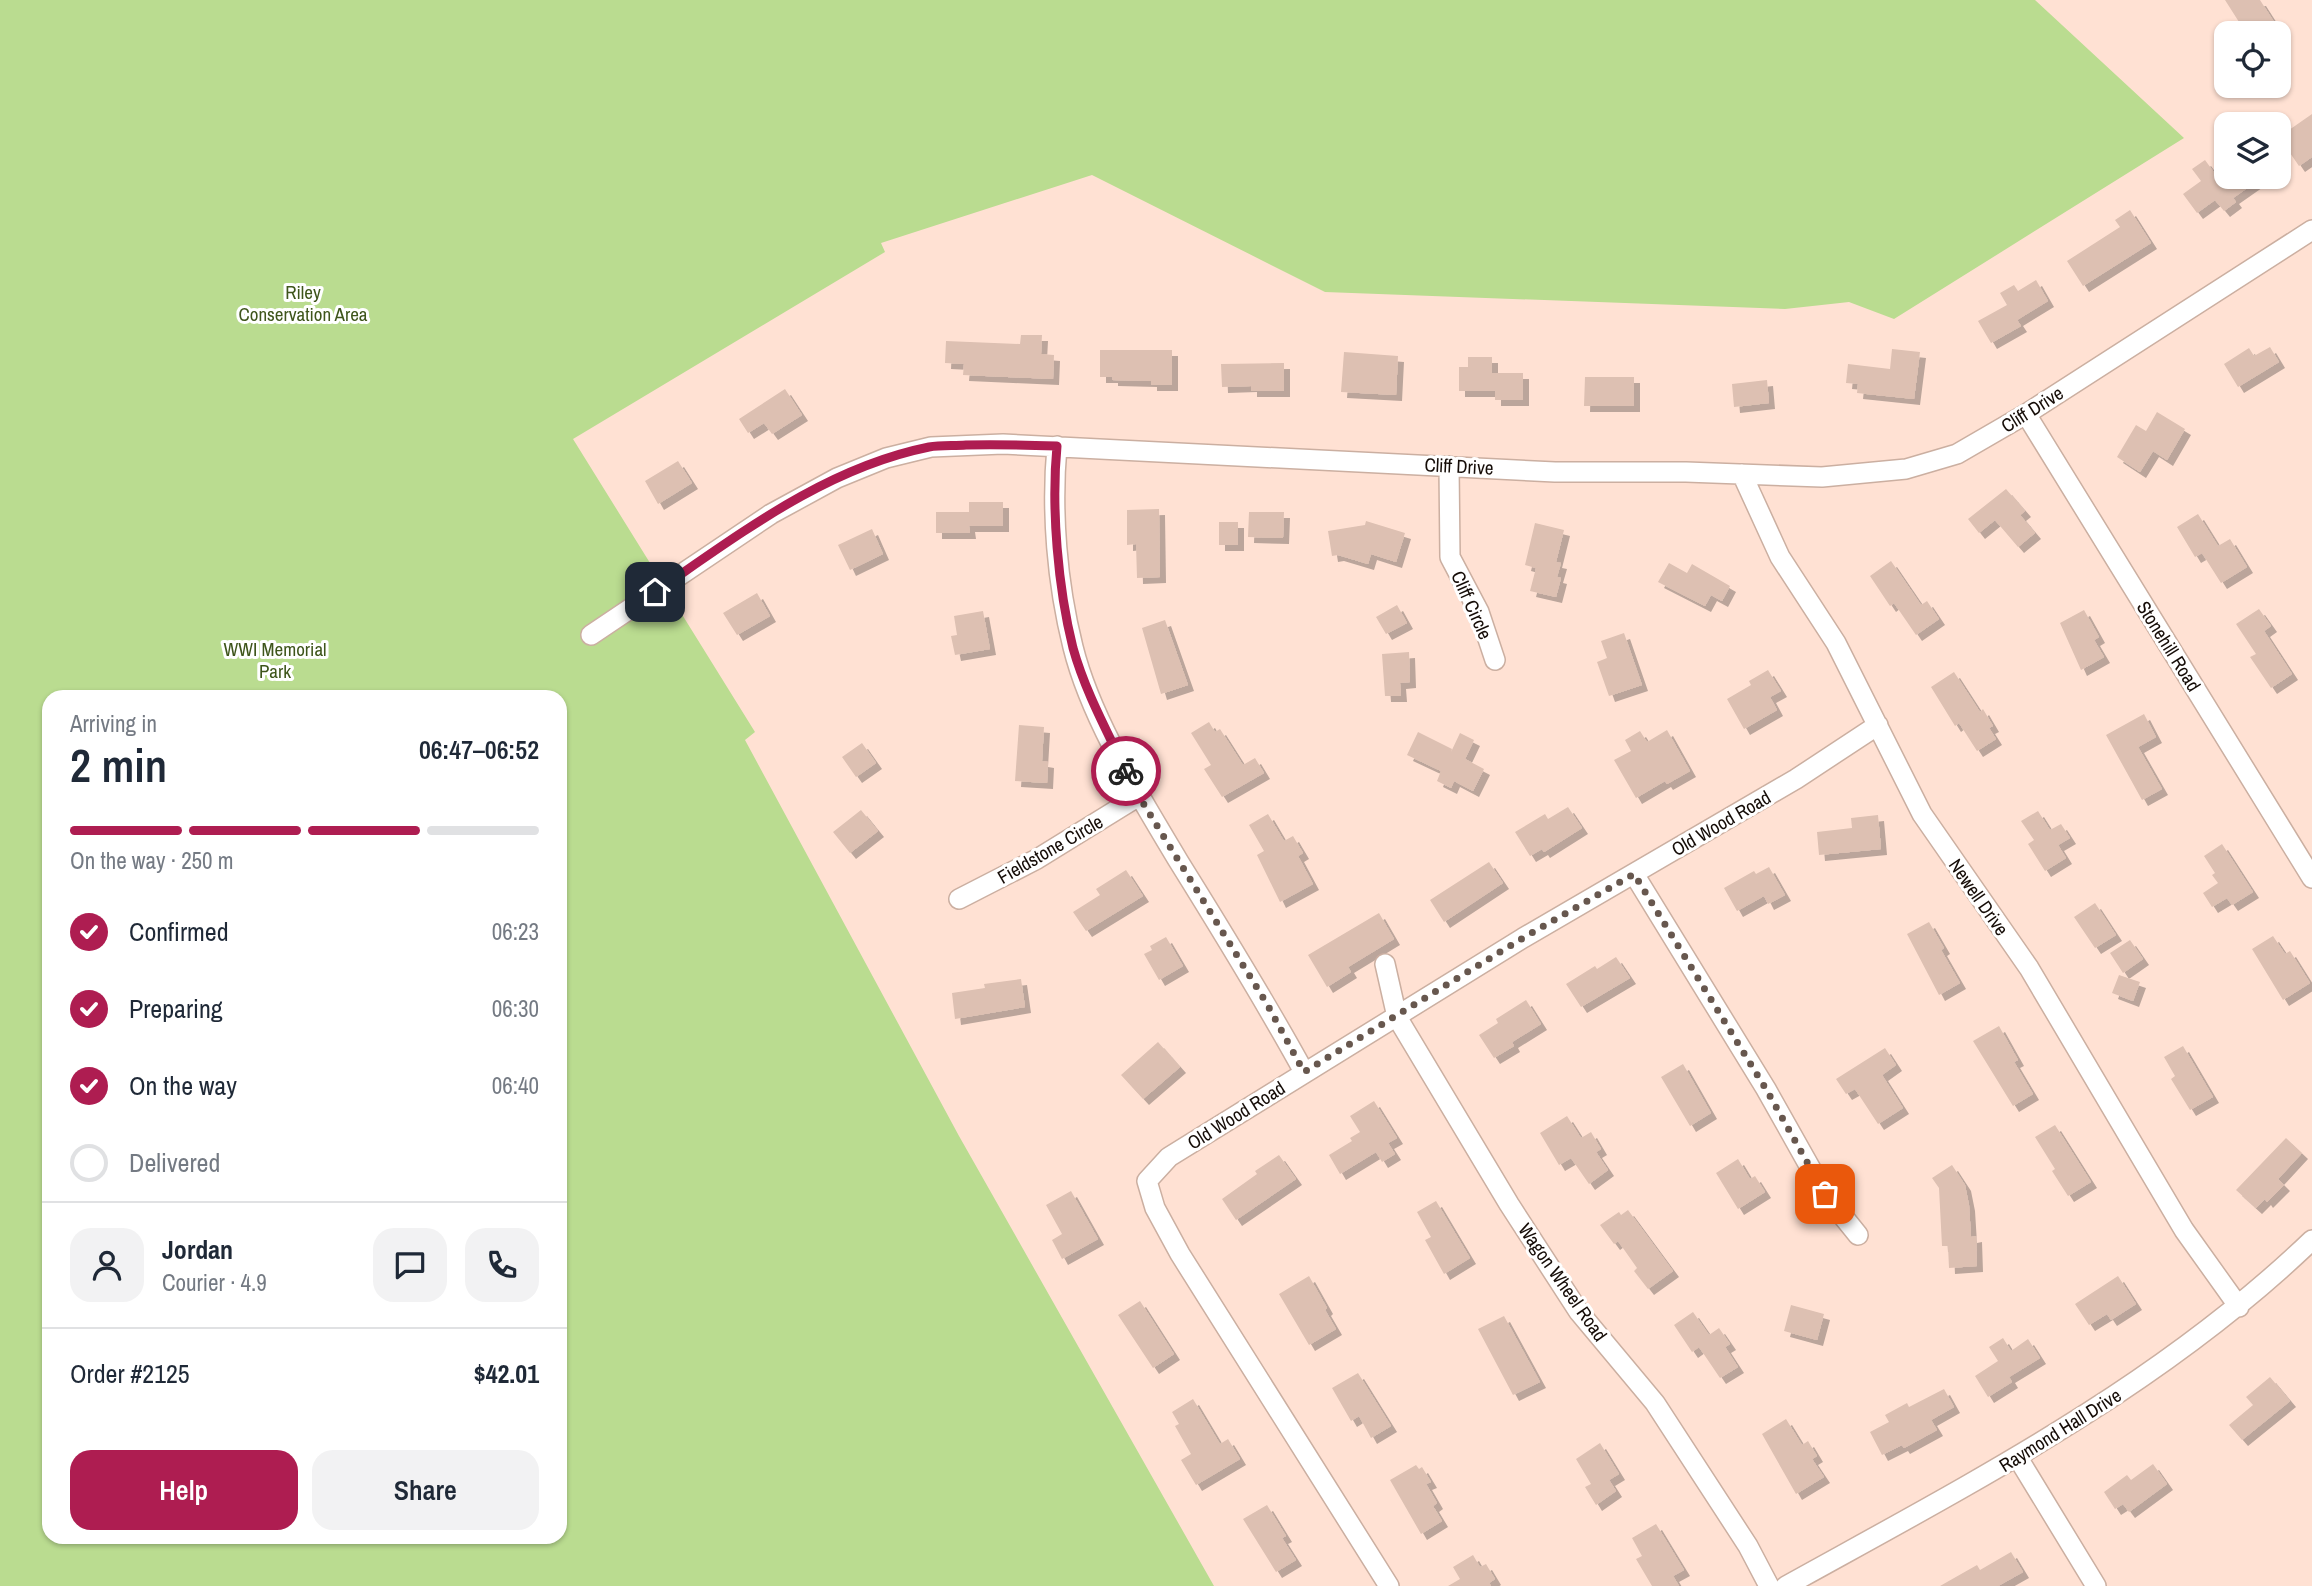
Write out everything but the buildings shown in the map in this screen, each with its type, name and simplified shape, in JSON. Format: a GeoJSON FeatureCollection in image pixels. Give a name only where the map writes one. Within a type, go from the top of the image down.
{"type":"FeatureCollection","features":[{"type":"Feature","properties":{"kind":"street","name":"Cliff Drive"},"geometry":{"type":"LineString","coordinates":[[591,635],[771,514],[836,478],[886,458],[931,447],[1003,444],[1057,446],[1555,472],[1822,477],[1906,469],[1957,454],[2026,414],[2312,230]]}},
{"type":"Feature","properties":{"kind":"street","name":"Stonehill Road"},"geometry":{"type":"LineString","coordinates":[[2026,414],[2312,878]]}},
{"type":"Feature","properties":{"kind":"street"},"geometry":{"type":"LineString","coordinates":[[1057,446],[1054,477],[1059,564],[1073,648],[1095,706],[1139,796],[1267,1004],[1304,1072]]}},
{"type":"Feature","properties":{"kind":"street","name":"Cliff Circle"},"geometry":{"type":"LineString","coordinates":[[1450,466],[1450,557],[1479,612],[1495,660]]}},
{"type":"Feature","properties":{"kind":"street","name":"Newell Drive"},"geometry":{"type":"LineString","coordinates":[[1742,474],[1780,557],[1836,643],[1922,814],[2029,968],[2183,1230],[2238,1307]]}},
{"type":"Feature","properties":{"kind":"street","name":"Old Wood Road"},"geometry":{"type":"LineString","coordinates":[[1389,1586],[1180,1254],[1155,1208],[1147,1181],[1169,1157],[1304,1072],[1523,938],[1796,779],[1878,724]]}},
{"type":"Feature","properties":{"kind":"street","name":"Fieldstone Circle"},"geometry":{"type":"LineString","coordinates":[[959,899],[1037,859],[1139,796]]}},
{"type":"Feature","properties":{"kind":"street"},"geometry":{"type":"LineString","coordinates":[[1634,874],[1766,1089],[1825,1194],[1858,1235]]}},
{"type":"Feature","properties":{"kind":"street","name":"Wagon Wheel Road"},"geometry":{"type":"LineString","coordinates":[[1385,964],[1396,1017],[1509,1204],[1579,1312],[1655,1403],[1748,1546],[1769,1586]]}},
{"type":"Feature","properties":{"kind":"street","name":"Raymond Hall Drive"},"geometry":{"type":"LineString","coordinates":[[1786,1586],[2018,1458],[2178,1354],[2238,1307],[2312,1240]]}},
{"type":"Feature","properties":{"kind":"street"},"geometry":{"type":"LineString","coordinates":[[2018,1458],[2096,1586]]}},
{"type":"Feature","properties":{"kind":"green space","name":"Riley Conservation Area"},"geometry":{"type":"Polygon","coordinates":[[[0,0],[2035,0],[2184,138],[1894,319],[1849,302],[1785,309],[1325,292],[1092,175],[881,243],[885,252],[573,439],[755,732],[745,740],[959,1136],[1214,1586],[0,1586],[0,0]]]}},
{"type":"Feature","properties":{"kind":"way so far"},"geometry":{"type":"LineString","coordinates":[[1126,771],[1135,790],[1267,1004],[1304,1072],[1523,938],[1634,874],[1766,1089],[1825,1194]]}},
{"type":"Feature","properties":{"kind":"route"},"geometry":{"type":"LineString","coordinates":[[655,592],[771,514],[836,478],[886,458],[931,447],[1003,444],[1057,446],[1054,477],[1059,564],[1073,648],[1095,706],[1126,771]]}},
{"type":"Feature","properties":{"kind":"park label","name":"WWI Memorial Park"},"geometry":{"type":"Point","coordinates":[275,660]}}]}
